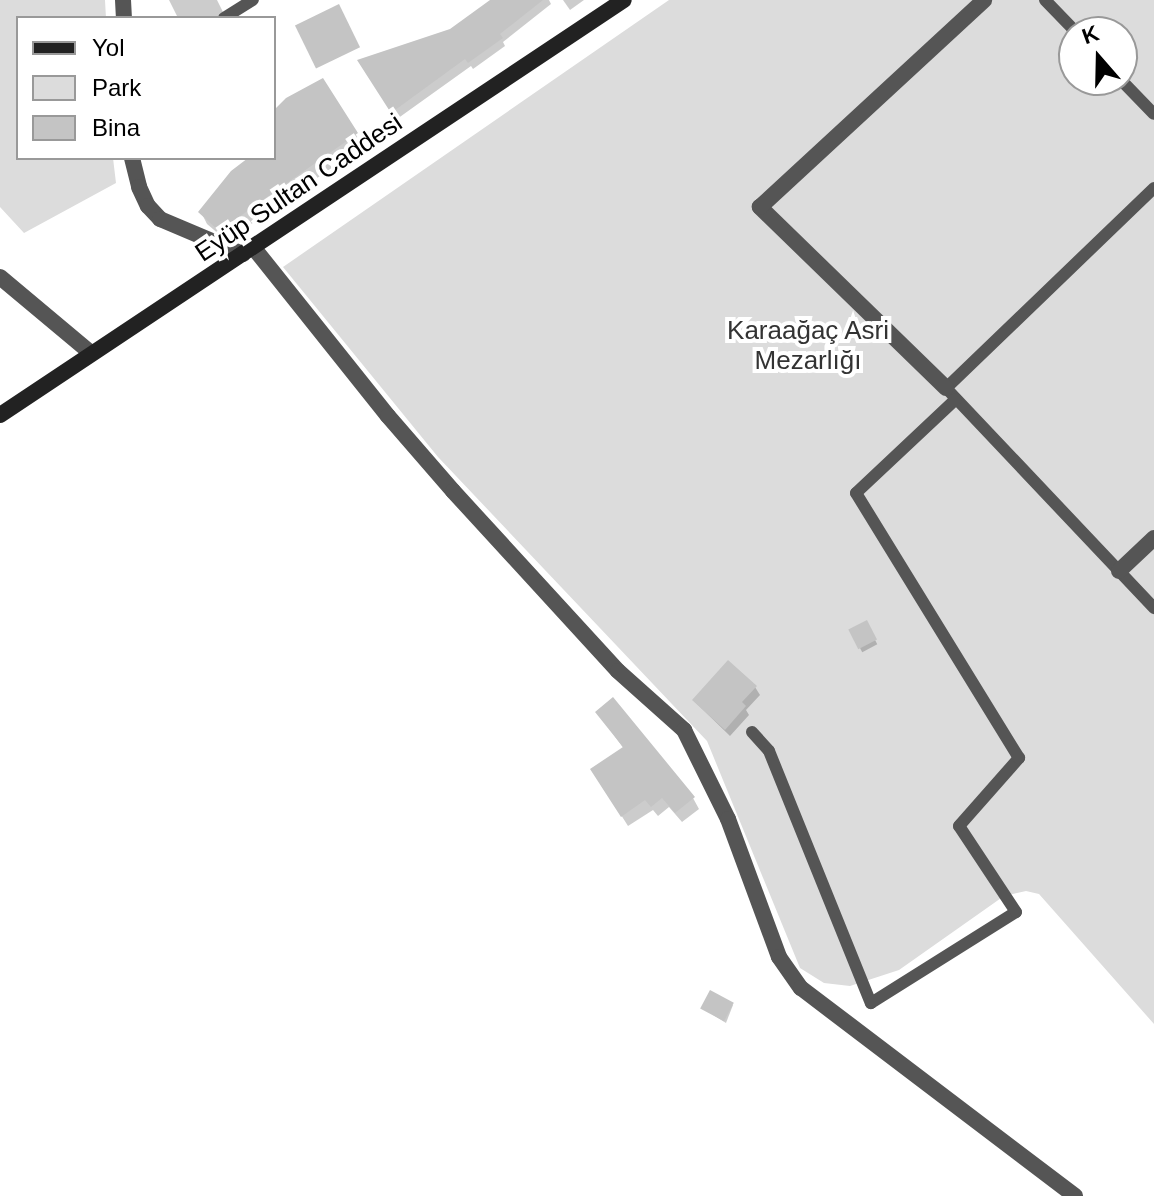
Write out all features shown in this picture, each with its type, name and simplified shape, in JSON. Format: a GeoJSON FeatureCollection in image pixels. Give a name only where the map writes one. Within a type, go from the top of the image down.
{"type":"FeatureCollection","features":[{"type":"Feature","properties":{"kind":"main road","name":"Eyüp Sultan Caddesi"},"geometry":{"type":"LineString","coordinates":[[0,415],[624,0]]}},
{"type":"Feature","properties":{"kind":"street"},"geometry":{"type":"LineString","coordinates":[[951,394],[760,207],[984,0]]}},
{"type":"Feature","properties":{"kind":"street"},"geometry":{"type":"LineString","coordinates":[[132,160],[139,187],[148,206],[160,219],[248,250],[453,491],[618,671],[684,730],[728,819],[779,957],[801,988],[1075,1196]]}},
{"type":"Feature","properties":{"kind":"street"},"geometry":{"type":"LineString","coordinates":[[0,277],[91,353]]}},
{"type":"Feature","properties":{"kind":"street"},"geometry":{"type":"LineString","coordinates":[[1119,571],[1154,538]]}},
{"type":"Feature","properties":{"kind":"lane"},"geometry":{"type":"LineString","coordinates":[[227,16],[253,0]]}},
{"type":"Feature","properties":{"kind":"lane"},"geometry":{"type":"LineString","coordinates":[[1045,0],[1060,16]]}},
{"type":"Feature","properties":{"kind":"lane"},"geometry":{"type":"LineString","coordinates":[[1137,96],[1154,114]]}},
{"type":"Feature","properties":{"kind":"lane"},"geometry":{"type":"LineString","coordinates":[[752,732],[769,751],[871,1003],[1016,912],[959,826],[1019,758],[856,493],[1154,188]]}},
{"type":"Feature","properties":{"kind":"lane"},"geometry":{"type":"LineString","coordinates":[[951,394],[1154,608]]}},
{"type":"Feature","properties":{"kind":"green space"},"geometry":{"type":"Polygon","coordinates":[[[0,0],[105,0],[106,16],[16,16],[16,160],[113,160],[116,183],[24,233],[0,207],[0,0]]]}},
{"type":"Feature","properties":{"kind":"green space","name":"Karaağaç Asri Mezarlığı"},"geometry":{"type":"Polygon","coordinates":[[[669,0],[1154,0],[1154,1024],[1039,894],[1026,891],[1004,896],[899,970],[850,986],[824,983],[800,968],[707,741],[438,457],[283,267],[669,0]]]}},
{"type":"Feature","properties":{"kind":"building"},"geometry":{"type":"Polygon","coordinates":[[[490,0],[543,0],[500,34],[503,38],[468,63],[465,59],[391,113],[357,60],[450,29],[490,0]]]}},
{"type":"Feature","properties":{"kind":"building"},"geometry":{"type":"Polygon","coordinates":[[[339,4],[360,47],[316,69],[295,25],[339,4]]]}},
{"type":"Feature","properties":{"kind":"building"},"geometry":{"type":"Polygon","coordinates":[[[323,78],[358,133],[219,231],[198,212],[231,171],[245,160],[276,160],[276,108],[286,98],[323,78]]]}},
{"type":"Feature","properties":{"kind":"building"},"geometry":{"type":"Polygon","coordinates":[[[867,620],[877,640],[858,649],[848,630],[867,620]]]}},
{"type":"Feature","properties":{"kind":"building"},"geometry":{"type":"Polygon","coordinates":[[[728,660],[757,686],[742,702],[746,706],[725,730],[692,700],[728,660]]]}},
{"type":"Feature","properties":{"kind":"building"},"geometry":{"type":"Polygon","coordinates":[[[613,697],[695,797],[675,813],[662,798],[651,807],[645,800],[621,817],[590,769],[623,747],[595,712],[613,697]]]}},
{"type":"Feature","properties":{"kind":"building"},"geometry":{"type":"Polygon","coordinates":[[[710,990],[734,1003],[724,1021],[700,1009],[710,990]]]}}]}
